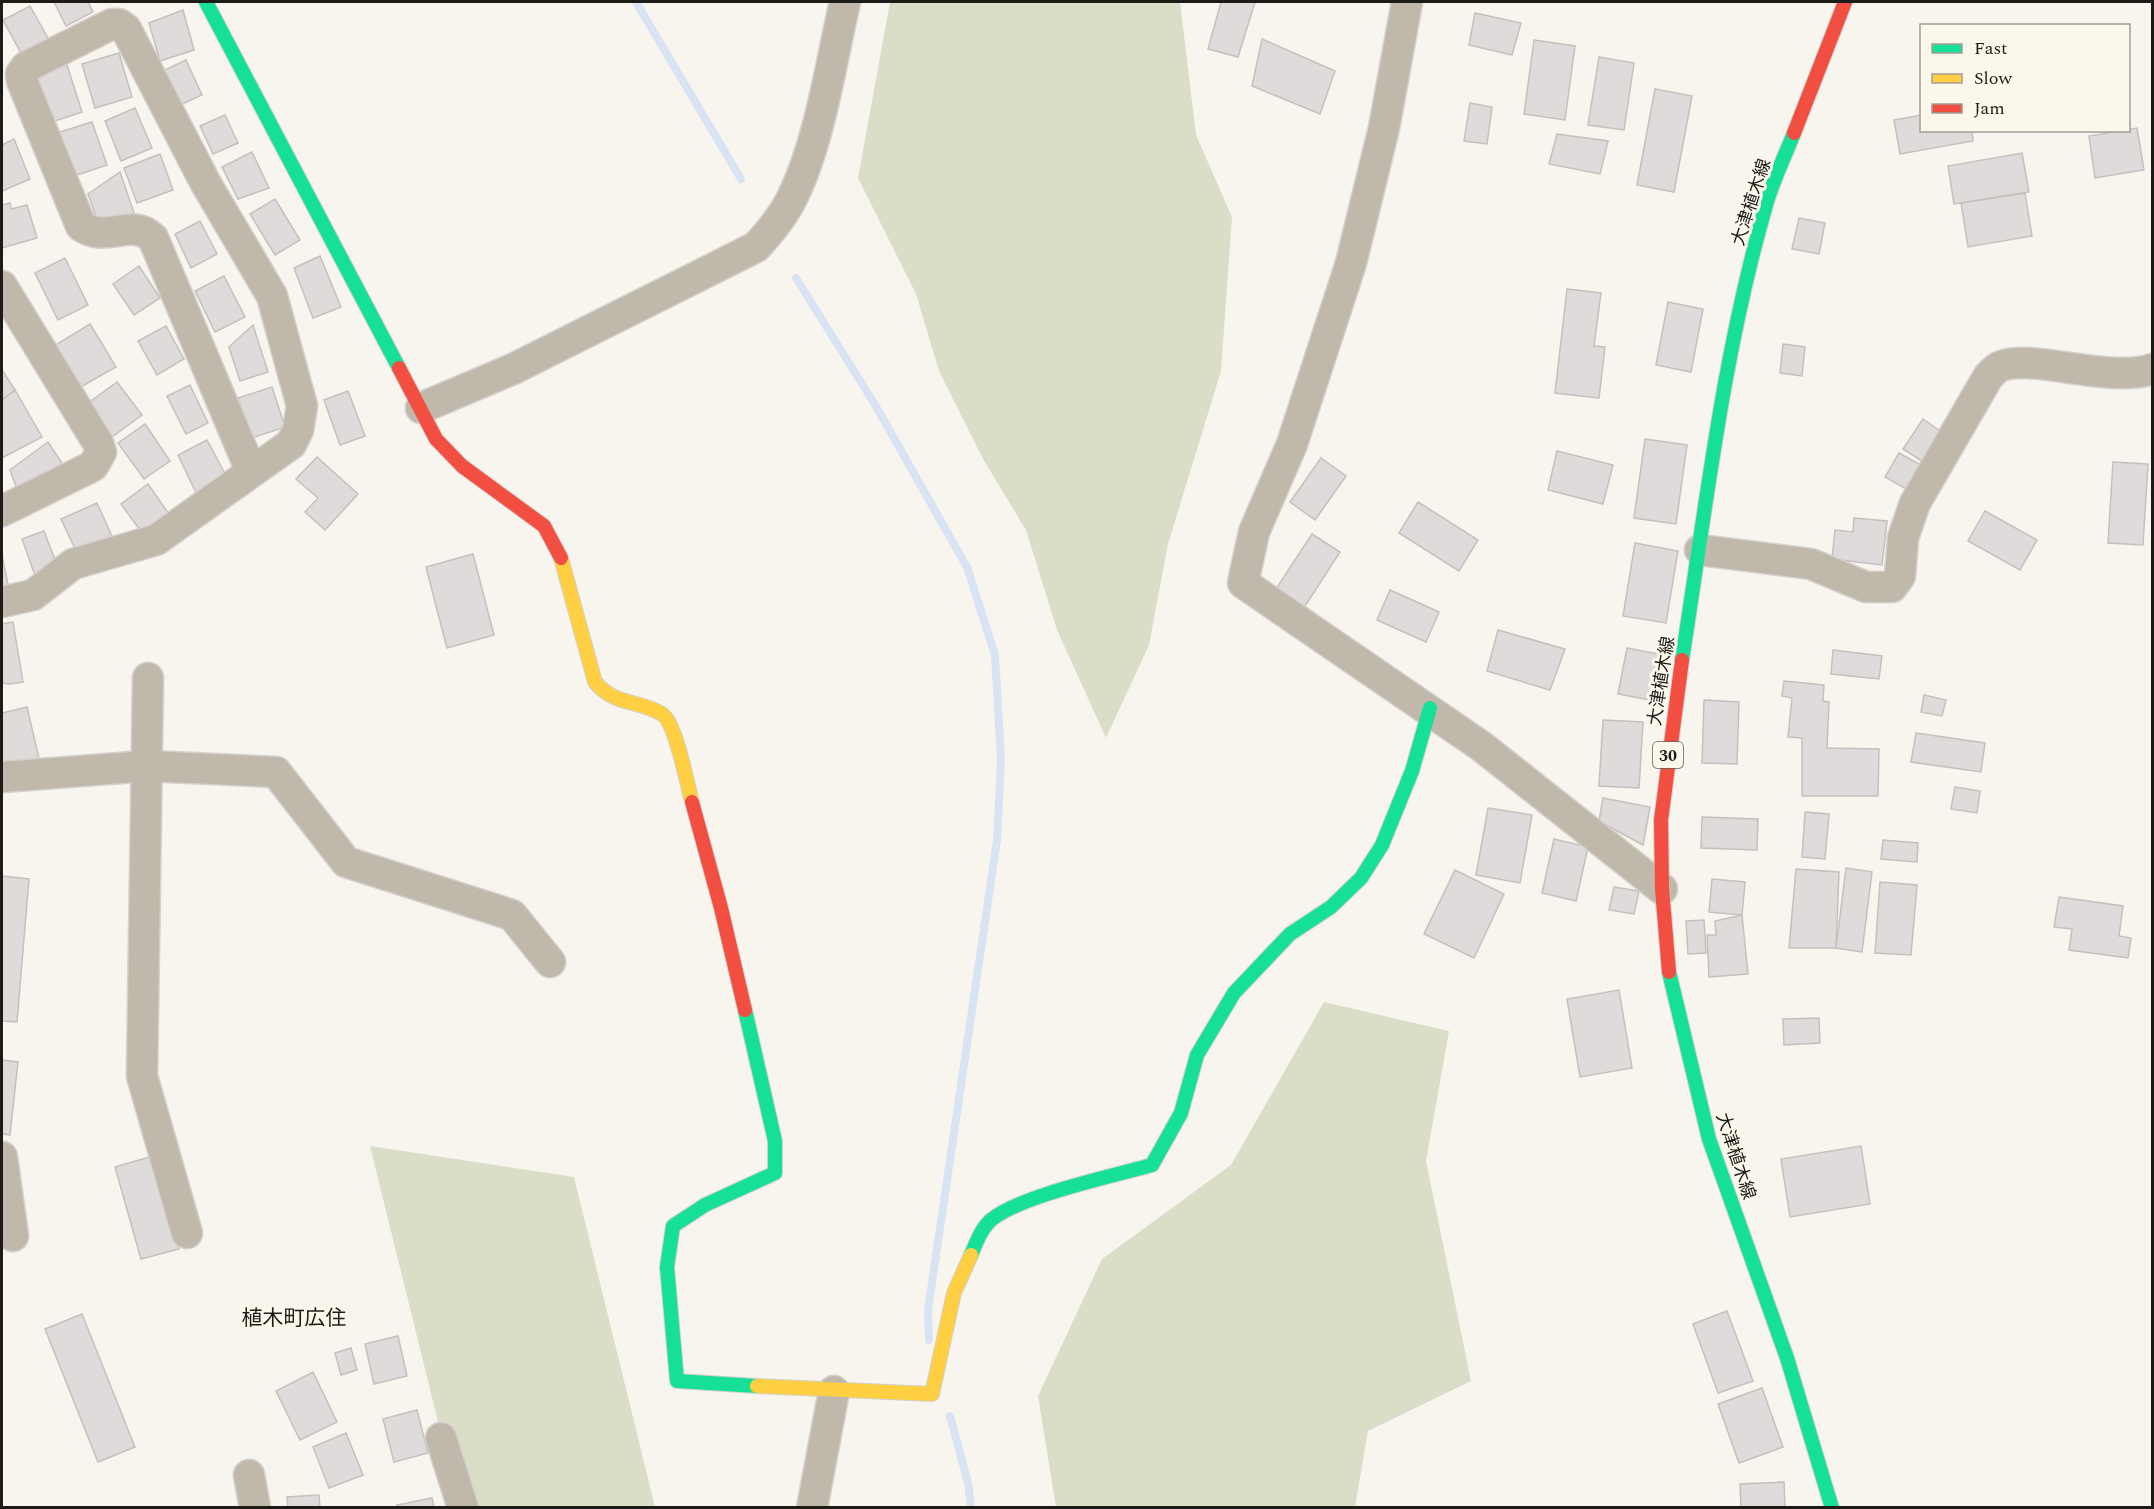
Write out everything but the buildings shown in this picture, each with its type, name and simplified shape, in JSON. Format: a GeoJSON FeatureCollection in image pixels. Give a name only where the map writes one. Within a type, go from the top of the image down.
{"type":"FeatureCollection","features":[{"type":"Feature","properties":{"kind":"street"},"geometry":{"type":"LineString","coordinates":[[206,2],[436,439],[462,466],[544,526],[560,550],[595,682],[606,694],[663,714],[672,726],[718,897],[775,1141],[775,1173],[705,1205],[673,1226],[667,1267],[677,1381],[834,1391],[932,1394],[954,1293],[982,1230],[992,1219],[1017,1204],[1152,1165],[1181,1113],[1197,1055],[1233,993],[1290,934],[1330,907],[1361,878],[1382,845],[1412,771],[1430,708]]}},
{"type":"Feature","properties":{"kind":"street"},"geometry":{"type":"LineString","coordinates":[[421,408],[513,369],[756,247],[772,229],[793,196],[812,144],[845,2]]}},
{"type":"Feature","properties":{"kind":"street"},"geometry":{"type":"LineString","coordinates":[[1407,2],[1384,128],[1352,263],[1292,444],[1254,532],[1244,582],[1283,612],[1430,708],[1662,890]]}},
{"type":"Feature","properties":{"kind":"street","name":"大津植木線"},"geometry":{"type":"LineString","coordinates":[[1832,1508],[1787,1358],[1709,1139],[1670,979],[1662,890],[1662,809],[1671,730],[1730,352],[1744,286],[1767,202],[1845,2]]}},
{"type":"Feature","properties":{"kind":"street"},"geometry":{"type":"LineString","coordinates":[[2,602],[33,595],[73,564],[156,540],[291,444],[298,430],[302,406],[272,296],[205,182],[126,29],[119,24],[112,24],[26,67],[21,74],[22,81],[81,226],[90,233],[100,235],[128,229],[147,232],[153,238],[251,471]]}},
{"type":"Feature","properties":{"kind":"street"},"geometry":{"type":"LineString","coordinates":[[2,286],[98,443],[101,452],[93,466],[2,511]]}},
{"type":"Feature","properties":{"kind":"street"},"geometry":{"type":"LineString","coordinates":[[1700,550],[1811,564],[1866,587],[1892,588],[1900,576],[1902,538],[1915,503],[1988,377],[1999,367],[2015,364],[2104,374],[2152,369]]}},
{"type":"Feature","properties":{"kind":"street"},"geometry":{"type":"LineString","coordinates":[[148,678],[142,1076],[187,1233]]}},
{"type":"Feature","properties":{"kind":"street"},"geometry":{"type":"LineString","coordinates":[[2,777],[147,766],[276,772],[346,862],[512,915],[550,962]]}},
{"type":"Feature","properties":{"kind":"street"},"geometry":{"type":"LineString","coordinates":[[2,1157],[13,1236]]}},
{"type":"Feature","properties":{"kind":"street"},"geometry":{"type":"LineString","coordinates":[[812,1508],[834,1391]]}},
{"type":"Feature","properties":{"kind":"street"},"geometry":{"type":"LineString","coordinates":[[441,1438],[463,1508]]}},
{"type":"Feature","properties":{"kind":"street"},"geometry":{"type":"LineString","coordinates":[[249,1475],[255,1508]]}},
{"type":"Feature","properties":{"kind":"green space"},"geometry":{"type":"Polygon","coordinates":[[[890,2],[1180,2],[1196,135],[1232,217],[1221,371],[1168,544],[1149,645],[1106,738],[1057,630],[1026,530],[983,459],[939,371],[916,294],[858,178],[890,2]]]}},
{"type":"Feature","properties":{"kind":"green space"},"geometry":{"type":"Polygon","coordinates":[[[1324,1002],[1449,1031],[1426,1161],[1471,1381],[1368,1431],[1355,1507],[1056,1507],[1038,1396],[1102,1259],[1231,1165],[1324,1002]]]}},
{"type":"Feature","properties":{"kind":"green space"},"geometry":{"type":"Polygon","coordinates":[[[370,1146],[574,1177],[655,1507],[459,1507],[370,1146]]]}},
{"type":"Feature","properties":{"kind":"waterway"},"geometry":{"type":"LineString","coordinates":[[636,2],[741,179]]}},
{"type":"Feature","properties":{"kind":"waterway"},"geometry":{"type":"LineString","coordinates":[[796,278],[874,403],[967,567],[995,655],[1001,760],[997,840],[928,1310],[929,1340]]}},
{"type":"Feature","properties":{"kind":"waterway"},"geometry":{"type":"LineString","coordinates":[[950,1416],[968,1483],[971,1508]]}},
{"type":"Feature","properties":{"kind":"traffic: fast"},"geometry":{"type":"LineString","coordinates":[[206,2],[399,368]]}},
{"type":"Feature","properties":{"kind":"traffic: fast"},"geometry":{"type":"LineString","coordinates":[[1682,660],[1717,431],[1738,317],[1766,205],[1794,133]]}},
{"type":"Feature","properties":{"kind":"traffic: fast"},"geometry":{"type":"LineString","coordinates":[[971,1255],[984,1228],[1004,1211],[1044,1195],[1152,1165],[1181,1113],[1197,1055],[1234,993],[1290,934],[1331,907],[1361,878],[1382,845],[1412,771],[1430,708]]}},
{"type":"Feature","properties":{"kind":"traffic: fast"},"geometry":{"type":"LineString","coordinates":[[1669,972],[1709,1139],[1787,1358],[1832,1508]]}},
{"type":"Feature","properties":{"kind":"traffic: fast"},"geometry":{"type":"LineString","coordinates":[[745,1010],[775,1141],[775,1173],[705,1205],[673,1226],[667,1267],[677,1381],[757,1386]]}},
{"type":"Feature","properties":{"kind":"traffic: slow"},"geometry":{"type":"LineString","coordinates":[[561,558],[595,682],[611,695],[653,709],[667,720],[676,741],[692,802]]}},
{"type":"Feature","properties":{"kind":"traffic: slow"},"geometry":{"type":"LineString","coordinates":[[757,1386],[932,1394],[954,1293],[971,1255]]}},
{"type":"Feature","properties":{"kind":"traffic: jam"},"geometry":{"type":"LineString","coordinates":[[1794,133],[1845,2]]}},
{"type":"Feature","properties":{"kind":"traffic: jam"},"geometry":{"type":"LineString","coordinates":[[399,368],[436,439],[462,466],[544,526],[561,558]]}},
{"type":"Feature","properties":{"kind":"traffic: jam"},"geometry":{"type":"LineString","coordinates":[[1669,972],[1662,889],[1661,820],[1682,660]]}},
{"type":"Feature","properties":{"kind":"traffic: jam"},"geometry":{"type":"LineString","coordinates":[[692,802],[721,908],[745,1010]]}},
{"type":"Feature","properties":{"kind":"district","name":"植木町広住"},"geometry":{"type":"Point","coordinates":[294,1318]}}]}
